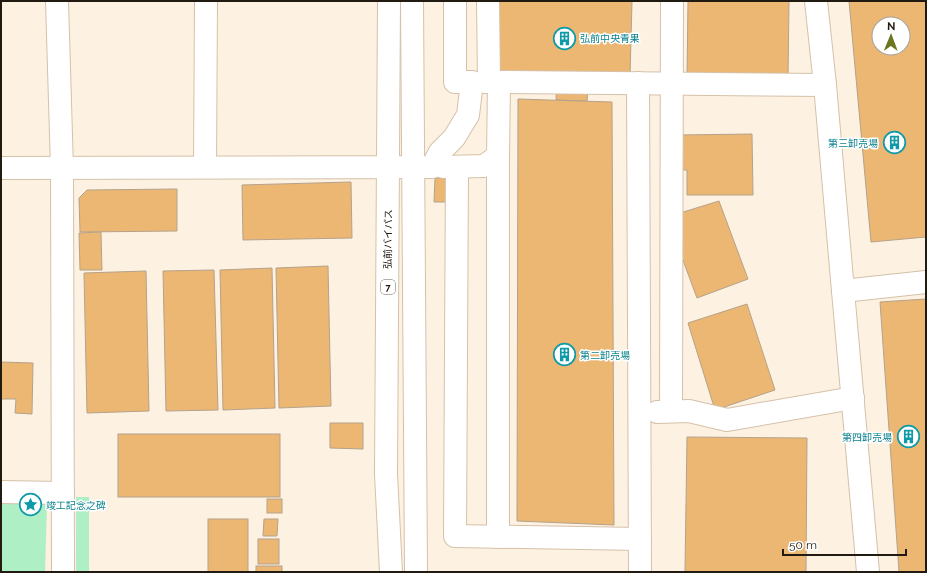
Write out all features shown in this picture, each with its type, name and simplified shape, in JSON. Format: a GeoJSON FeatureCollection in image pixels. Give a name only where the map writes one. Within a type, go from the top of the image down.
{"type":"FeatureCollection","features":[{"type":"Feature","properties":{"kind":"main road"},"geometry":{"type":"LineString","coordinates":[[58,1],[62,168],[63,572]]}},
{"type":"Feature","properties":{"kind":"main road"},"geometry":{"type":"LineString","coordinates":[[205,166],[206,1]]}},
{"type":"Feature","properties":{"kind":"main road","name":"弘前バイパス"},"geometry":{"type":"LineString","coordinates":[[389,1],[386,474],[391,572]]}},
{"type":"Feature","properties":{"kind":"main road"},"geometry":{"type":"LineString","coordinates":[[412,1],[422,167],[416,572]]}},
{"type":"Feature","properties":{"kind":"main road"},"geometry":{"type":"LineString","coordinates":[[455,1],[455,82],[826,85]]}},
{"type":"Feature","properties":{"kind":"main road"},"geometry":{"type":"LineString","coordinates":[[488,1],[486,82],[498,156],[498,537]]}},
{"type":"Feature","properties":{"kind":"main road"},"geometry":{"type":"LineString","coordinates":[[671,412],[673,84],[672,1]]}},
{"type":"Feature","properties":{"kind":"main road"},"geometry":{"type":"LineString","coordinates":[[816,1],[826,85],[868,572]]}},
{"type":"Feature","properties":{"kind":"main road"},"geometry":{"type":"LineString","coordinates":[[422,167],[454,138],[486,82]]}},
{"type":"Feature","properties":{"kind":"main road"},"geometry":{"type":"LineString","coordinates":[[638,83],[640,572]]}},
{"type":"Feature","properties":{"kind":"main road"},"geometry":{"type":"LineString","coordinates":[[1,168],[205,166],[457,167],[484,166],[498,156]]}},
{"type":"Feature","properties":{"kind":"main road"},"geometry":{"type":"LineString","coordinates":[[457,167],[454,536],[640,539]]}},
{"type":"Feature","properties":{"kind":"main road"},"geometry":{"type":"LineString","coordinates":[[843,291],[926,282]]}},
{"type":"Feature","properties":{"kind":"main road"},"geometry":{"type":"LineString","coordinates":[[640,412],[689,411],[727,420],[853,398]]}},
{"type":"Feature","properties":{"kind":"main road"},"geometry":{"type":"LineString","coordinates":[[1,492],[63,493]]}},
{"type":"Feature","properties":{"kind":"green space"},"geometry":{"type":"Polygon","coordinates":[[[41,496],[47,505],[45,572],[1,572],[1,497],[41,496]]]}},
{"type":"Feature","properties":{"kind":"green space"},"geometry":{"type":"Polygon","coordinates":[[[76,497],[89,497],[89,572],[76,572],[76,497]]]}},
{"type":"Feature","properties":{"kind":"building","name":"弘前中央青果"},"geometry":{"type":"Polygon","coordinates":[[[497,1],[632,1],[630,76],[498,75],[497,1]]]}},
{"type":"Feature","properties":{"kind":"building"},"geometry":{"type":"Polygon","coordinates":[[[688,1],[789,1],[788,78],[687,77],[688,1]]]}},
{"type":"Feature","properties":{"kind":"building","name":"第三卸売場"},"geometry":{"type":"Polygon","coordinates":[[[849,1],[926,1],[926,237],[871,242],[849,1]]]}},
{"type":"Feature","properties":{"kind":"building"},"geometry":{"type":"Polygon","coordinates":[[[557,74],[589,75],[587,101],[556,100],[557,74]]]}},
{"type":"Feature","properties":{"kind":"building","name":"第二卸売場"},"geometry":{"type":"Polygon","coordinates":[[[518,99],[612,102],[614,525],[517,521],[518,99]]]}},
{"type":"Feature","properties":{"kind":"building"},"geometry":{"type":"Polygon","coordinates":[[[752,134],[753,195],[687,195],[687,170],[678,170],[678,135],[752,134]]]}},
{"type":"Feature","properties":{"kind":"building"},"geometry":{"type":"Polygon","coordinates":[[[435,178],[450,178],[449,202],[434,202],[435,178]]]}},
{"type":"Feature","properties":{"kind":"building"},"geometry":{"type":"Polygon","coordinates":[[[351,182],[352,238],[243,240],[242,185],[351,182]]]}},
{"type":"Feature","properties":{"kind":"building"},"geometry":{"type":"Polygon","coordinates":[[[177,189],[177,231],[80,232],[79,198],[87,190],[177,189]]]}},
{"type":"Feature","properties":{"kind":"building"},"geometry":{"type":"Polygon","coordinates":[[[719,201],[748,279],[697,298],[667,217],[719,201]]]}},
{"type":"Feature","properties":{"kind":"building"},"geometry":{"type":"Polygon","coordinates":[[[101,232],[102,270],[80,270],[79,233],[101,232]]]}},
{"type":"Feature","properties":{"kind":"building"},"geometry":{"type":"Polygon","coordinates":[[[328,266],[331,406],[279,408],[276,268],[328,266]]]}},
{"type":"Feature","properties":{"kind":"building"},"geometry":{"type":"Polygon","coordinates":[[[272,268],[275,408],[223,410],[220,270],[272,268]]]}},
{"type":"Feature","properties":{"kind":"building"},"geometry":{"type":"Polygon","coordinates":[[[214,270],[218,410],[166,411],[163,271],[214,270]]]}},
{"type":"Feature","properties":{"kind":"building"},"geometry":{"type":"Polygon","coordinates":[[[146,271],[149,411],[87,413],[84,273],[146,271]]]}},
{"type":"Feature","properties":{"kind":"building","name":"第四卸売場"},"geometry":{"type":"Polygon","coordinates":[[[926,299],[926,572],[899,572],[880,302],[926,299]]]}},
{"type":"Feature","properties":{"kind":"building"},"geometry":{"type":"Polygon","coordinates":[[[747,304],[775,390],[715,410],[688,323],[747,304]]]}},
{"type":"Feature","properties":{"kind":"building"},"geometry":{"type":"Polygon","coordinates":[[[1,362],[33,363],[32,414],[15,413],[16,399],[1,399],[1,362]]]}},
{"type":"Feature","properties":{"kind":"building"},"geometry":{"type":"Polygon","coordinates":[[[330,423],[363,423],[363,449],[330,448],[330,423]]]}},
{"type":"Feature","properties":{"kind":"building"},"geometry":{"type":"Polygon","coordinates":[[[118,434],[280,434],[280,497],[118,497],[118,434]]]}},
{"type":"Feature","properties":{"kind":"building"},"geometry":{"type":"Polygon","coordinates":[[[687,437],[807,438],[806,572],[685,572],[687,437]]]}},
{"type":"Feature","properties":{"kind":"building"},"geometry":{"type":"Polygon","coordinates":[[[267,499],[282,499],[282,513],[267,513],[267,499]]]}},
{"type":"Feature","properties":{"kind":"building"},"geometry":{"type":"Polygon","coordinates":[[[208,519],[248,519],[248,572],[208,572],[208,519]]]}},
{"type":"Feature","properties":{"kind":"building"},"geometry":{"type":"Polygon","coordinates":[[[264,519],[278,519],[277,536],[263,536],[264,519]]]}},
{"type":"Feature","properties":{"kind":"building"},"geometry":{"type":"Polygon","coordinates":[[[258,539],[279,539],[279,564],[258,564],[258,539]]]}},
{"type":"Feature","properties":{"kind":"building"},"geometry":{"type":"Polygon","coordinates":[[[256,566],[282,566],[282,572],[256,572],[256,566]]]}},
{"type":"Feature","properties":{"kind":"place","name":"弘前中央青果"},"geometry":{"type":"Point","coordinates":[564,38]}},
{"type":"Feature","properties":{"kind":"place","name":"第三卸売場"},"geometry":{"type":"Point","coordinates":[894,143]}},
{"type":"Feature","properties":{"kind":"place","name":"第二卸売場"},"geometry":{"type":"Point","coordinates":[565,355]}},
{"type":"Feature","properties":{"kind":"place","name":"第四卸売場"},"geometry":{"type":"Point","coordinates":[908,437]}},
{"type":"Feature","properties":{"kind":"place","name":"竣工記念之碑"},"geometry":{"type":"Point","coordinates":[30,505]}}]}
